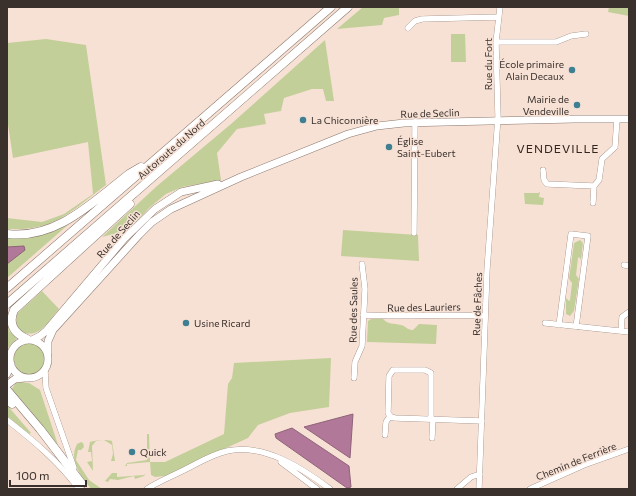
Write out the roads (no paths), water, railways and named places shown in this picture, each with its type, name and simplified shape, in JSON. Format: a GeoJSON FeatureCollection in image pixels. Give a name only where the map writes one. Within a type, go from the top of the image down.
{"type":"FeatureCollection","features":[{"type":"Feature","properties":{"kind":"highway","name":"Autoroute du Nord"},"geometry":{"type":"LineString","coordinates":[[7,288],[332,7]]}},
{"type":"Feature","properties":{"kind":"highway","name":"Autoroute du Nord"},"geometry":{"type":"LineString","coordinates":[[7,304],[348,7]]}},
{"type":"Feature","properties":{"kind":"highway"},"geometry":{"type":"LineString","coordinates":[[7,234],[33,233],[60,225],[129,174],[156,159]]}},
{"type":"Feature","properties":{"kind":"highway"},"geometry":{"type":"LineString","coordinates":[[30,340],[17,334],[12,327],[11,320],[14,310],[138,197],[138,191]]}},
{"type":"Feature","properties":{"kind":"highway"},"geometry":{"type":"LineString","coordinates":[[8,394],[40,429],[82,487]]}},
{"type":"Feature","properties":{"kind":"highway"},"geometry":{"type":"LineString","coordinates":[[8,394],[64,468]]}},
{"type":"Feature","properties":{"kind":"main road","name":"Rue de Seclin"},"geometry":{"type":"LineString","coordinates":[[48,353],[48,340],[53,330],[147,227],[179,205],[241,177],[356,131],[376,126],[415,122],[629,119]]}},
{"type":"Feature","properties":{"kind":"main road","name":"Rue de Seclin"},"geometry":{"type":"LineString","coordinates":[[30,340],[40,336],[46,331],[124,239],[161,204],[181,192],[241,177]]}},
{"type":"Feature","properties":{"kind":"main road"},"geometry":{"type":"LineString","coordinates":[[8,394],[15,379],[28,378],[37,376],[45,370],[49,360],[48,353],[42,344],[30,340],[19,343],[13,348],[10,356],[11,364],[16,373],[28,378]]}},
{"type":"Feature","properties":{"kind":"main road"},"geometry":{"type":"LineString","coordinates":[[7,374],[11,364]]}},
{"type":"Feature","properties":{"kind":"street","name":"Rue du Fort"},"geometry":{"type":"LineString","coordinates":[[498,121],[496,42],[500,7]]}},
{"type":"Feature","properties":{"kind":"street"},"geometry":{"type":"LineString","coordinates":[[408,28],[415,21],[422,19],[499,17]]}},
{"type":"Feature","properties":{"kind":"street"},"geometry":{"type":"LineString","coordinates":[[496,42],[556,42],[571,36],[586,34]]}},
{"type":"Feature","properties":{"kind":"street"},"geometry":{"type":"LineString","coordinates":[[593,203],[594,186],[599,180],[602,159],[615,147],[617,119]]}},
{"type":"Feature","properties":{"kind":"street","name":"Rue de Fâches"},"geometry":{"type":"LineString","coordinates":[[479,489],[485,316],[498,121]]}},
{"type":"Feature","properties":{"kind":"street"},"geometry":{"type":"LineString","coordinates":[[414,232],[415,122]]}},
{"type":"Feature","properties":{"kind":"street"},"geometry":{"type":"LineString","coordinates":[[543,170],[544,180],[548,184],[594,186]]}},
{"type":"Feature","properties":{"kind":"street"},"geometry":{"type":"LineString","coordinates":[[559,325],[571,234],[588,236],[576,327]]}},
{"type":"Feature","properties":{"kind":"street","name":"Rue des Saules"},"geometry":{"type":"LineString","coordinates":[[354,378],[355,362],[362,349],[365,289],[362,264]]}},
{"type":"Feature","properties":{"kind":"street"},"geometry":{"type":"LineString","coordinates":[[622,331],[622,317],[629,312]]}},
{"type":"Feature","properties":{"kind":"street","name":"Rue des Lauriers"},"geometry":{"type":"LineString","coordinates":[[363,315],[400,317],[456,315],[485,316]]}},
{"type":"Feature","properties":{"kind":"street"},"geometry":{"type":"LineString","coordinates":[[545,323],[629,332]]}},
{"type":"Feature","properties":{"kind":"street"},"geometry":{"type":"LineString","coordinates":[[390,416],[388,413],[389,376],[391,371],[395,369],[424,370],[430,372],[432,377],[432,438]]}},
{"type":"Feature","properties":{"kind":"street"},"geometry":{"type":"LineString","coordinates":[[45,370],[46,388],[61,429],[69,459],[82,487]]}},
{"type":"Feature","properties":{"kind":"street"},"geometry":{"type":"LineString","coordinates":[[390,416],[395,418],[482,421]]}},
{"type":"Feature","properties":{"kind":"street"},"geometry":{"type":"LineString","coordinates":[[385,435],[386,422],[390,416]]}},
{"type":"Feature","properties":{"kind":"street"},"geometry":{"type":"LineString","coordinates":[[7,420],[37,444],[56,464],[64,468],[82,487]]}},
{"type":"Feature","properties":{"kind":"street","name":"Chemin de Ferrière"},"geometry":{"type":"LineString","coordinates":[[530,489],[584,465],[629,449]]}},
{"type":"Feature","properties":{"kind":"street"},"geometry":{"type":"LineString","coordinates":[[147,489],[211,456],[225,451],[250,450],[270,455],[302,470],[330,489]]}},
{"type":"Feature","properties":{"kind":"street"},"geometry":{"type":"LineString","coordinates":[[270,455],[317,489]]}},
{"type":"Feature","properties":{"kind":"street"},"geometry":{"type":"LineString","coordinates":[[457,489],[471,477],[480,474]]}},
{"type":"Feature","properties":{"kind":"street"},"geometry":{"type":"LineString","coordinates":[[152,489],[160,483]]}},
{"type":"Feature","properties":{"kind":"place","name":"École primaire Alain Decaux"},"geometry":{"type":"Point","coordinates":[572,70]}},
{"type":"Feature","properties":{"kind":"place","name":"Mairie de Vendeville"},"geometry":{"type":"Point","coordinates":[577,105]}},
{"type":"Feature","properties":{"kind":"place","name":"La Chiconnière"},"geometry":{"type":"Point","coordinates":[303,120]}},
{"type":"Feature","properties":{"kind":"place","name":"Église Saint-Eubert"},"geometry":{"type":"Point","coordinates":[389,147]}},
{"type":"Feature","properties":{"kind":"place","name":"Usine Ricard"},"geometry":{"type":"Point","coordinates":[186,323]}},
{"type":"Feature","properties":{"kind":"place","name":"Quick"},"geometry":{"type":"Point","coordinates":[132,452]}},
{"type":"Feature","properties":{"kind":"district","name":"VENDEVILLE"},"geometry":{"type":"Point","coordinates":[558,148]}}]}
